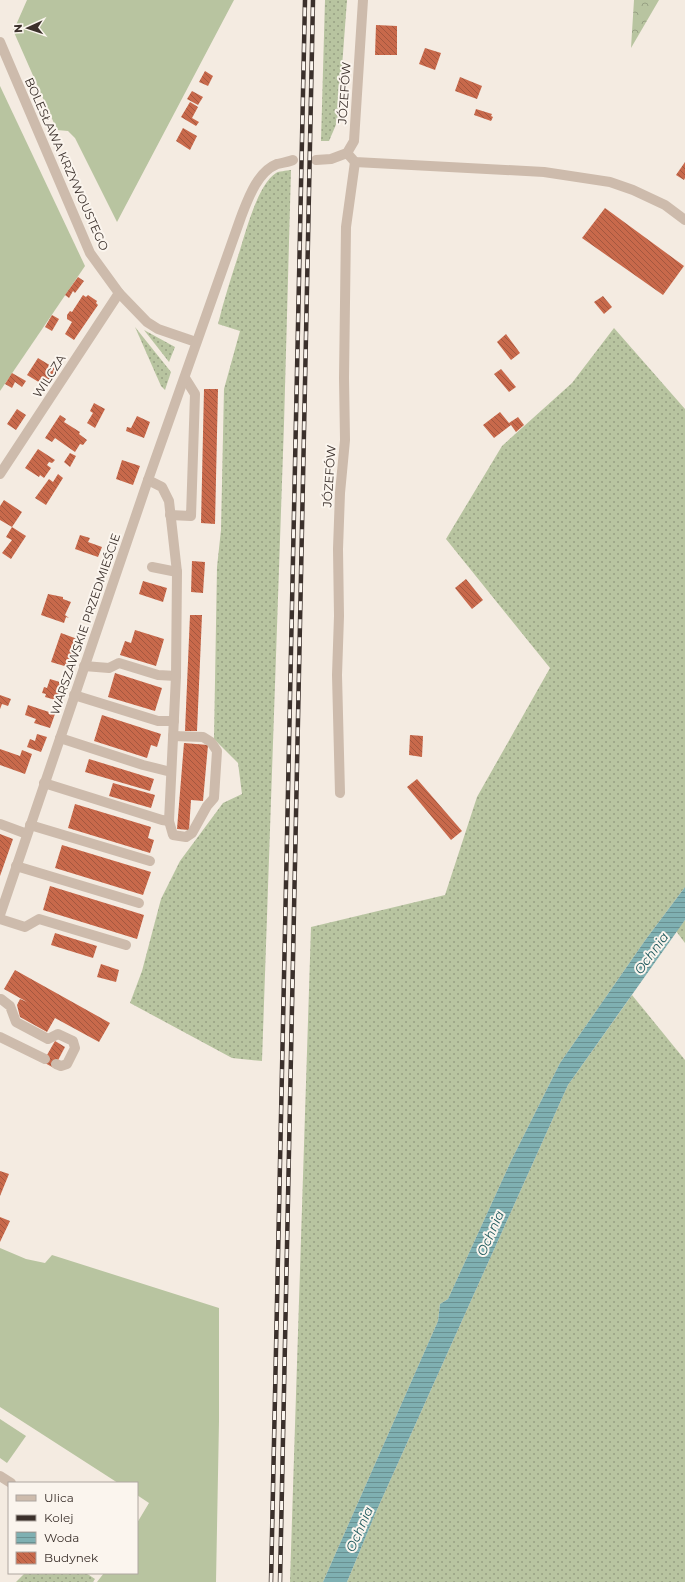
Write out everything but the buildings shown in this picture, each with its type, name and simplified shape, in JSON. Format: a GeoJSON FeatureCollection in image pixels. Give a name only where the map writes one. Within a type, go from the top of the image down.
{"type":"FeatureCollection","features":[{"type":"Feature","properties":{"kind":"street","name":"JÓZEFÓW"},"geometry":{"type":"LineString","coordinates":[[347,154],[354,141],[363,0]]}},
{"type":"Feature","properties":{"kind":"street","name":"BOLESŁAWA KRZYWOUSTEGO"},"geometry":{"type":"LineString","coordinates":[[0,42],[90,253],[119,293],[147,322],[158,329],[196,342]]}},
{"type":"Feature","properties":{"kind":"street"},"geometry":{"type":"LineString","coordinates":[[316,160],[331,159],[347,154],[355,162],[544,172],[610,182],[633,190],[664,205],[685,220]]}},
{"type":"Feature","properties":{"kind":"street"},"geometry":{"type":"LineString","coordinates":[[196,342],[248,201],[267,170],[277,164],[293,160]]}},
{"type":"Feature","properties":{"kind":"street","name":"JÓZEFÓW"},"geometry":{"type":"LineString","coordinates":[[340,793],[337,675],[339,616],[338,549],[340,492],[345,440],[344,370],[346,227],[355,162]]}},
{"type":"Feature","properties":{"kind":"street","name":"WILCZA"},"geometry":{"type":"LineString","coordinates":[[0,474],[119,293]]}},
{"type":"Feature","properties":{"kind":"street","name":"WARSZAWSKIE PRZEDMIEŚCIE"},"geometry":{"type":"LineString","coordinates":[[0,915],[148,480],[185,378],[196,342]]}},
{"type":"Feature","properties":{"kind":"street"},"geometry":{"type":"LineString","coordinates":[[170,515],[191,516],[195,394],[185,378]]}},
{"type":"Feature","properties":{"kind":"street"},"geometry":{"type":"LineString","coordinates":[[148,480],[162,487],[169,502],[177,572],[176,676],[171,772],[169,821],[172,835],[186,837],[192,833],[207,806],[214,798],[217,751],[211,742],[203,737],[173,736]]}},
{"type":"Feature","properties":{"kind":"street"},"geometry":{"type":"LineString","coordinates":[[152,567],[177,572]]}},
{"type":"Feature","properties":{"kind":"street"},"geometry":{"type":"LineString","coordinates":[[84,666],[109,668],[119,663],[158,675],[176,676]]}},
{"type":"Feature","properties":{"kind":"street"},"geometry":{"type":"LineString","coordinates":[[74,696],[158,721],[174,721]]}},
{"type":"Feature","properties":{"kind":"street"},"geometry":{"type":"LineString","coordinates":[[60,738],[143,765],[171,772]]}},
{"type":"Feature","properties":{"kind":"street"},"geometry":{"type":"LineString","coordinates":[[44,783],[169,821]]}},
{"type":"Feature","properties":{"kind":"street"},"geometry":{"type":"LineString","coordinates":[[0,824],[29,829],[150,861]]}},
{"type":"Feature","properties":{"kind":"street"},"geometry":{"type":"LineString","coordinates":[[16,866],[140,903]]}},
{"type":"Feature","properties":{"kind":"street"},"geometry":{"type":"LineString","coordinates":[[0,919],[25,927],[39,919],[126,945]]}},
{"type":"Feature","properties":{"kind":"street"},"geometry":{"type":"LineString","coordinates":[[0,999],[10,1006],[16,1022],[48,1039],[58,1034],[73,1041],[75,1048],[67,1064],[61,1066],[56,1064]]}},
{"type":"Feature","properties":{"kind":"street"},"geometry":{"type":"LineString","coordinates":[[0,1037],[45,1059]]}},
{"type":"Feature","properties":{"kind":"street"},"geometry":{"type":"LineString","coordinates":[[0,1476],[9,1482]]}},
{"type":"Feature","properties":{"kind":"green space"},"geometry":{"type":"Polygon","coordinates":[[[27,0],[234,0],[117,222],[75,138],[68,131],[57,130],[13,30],[27,0]]]}},
{"type":"Feature","properties":{"kind":"green space"},"geometry":{"type":"Polygon","coordinates":[[[325,0],[347,0],[338,120],[329,141],[321,141],[325,0]]]}},
{"type":"Feature","properties":{"kind":"green space"},"geometry":{"type":"Polygon","coordinates":[[[634,0],[659,0],[631,48],[634,0]]]}},
{"type":"Feature","properties":{"kind":"green space"},"geometry":{"type":"Polygon","coordinates":[[[0,86],[85,266],[0,391],[0,86]]]}},
{"type":"Feature","properties":{"kind":"green space"},"geometry":{"type":"Polygon","coordinates":[[[291,170],[284,424],[262,1061],[232,1058],[130,1003],[142,971],[161,899],[180,861],[223,803],[242,794],[238,763],[214,739],[217,567],[221,530],[224,389],[240,331],[218,324],[225,296],[258,197],[276,173],[291,170]]]}},
{"type":"Feature","properties":{"kind":"green space"},"geometry":{"type":"Polygon","coordinates":[[[135,327],[171,372],[165,390],[161,386],[135,327]]]}},
{"type":"Feature","properties":{"kind":"green space"},"geometry":{"type":"Polygon","coordinates":[[[614,328],[685,409],[685,887],[646,939],[560,1063],[511,1161],[448,1299],[440,1304],[438,1321],[323,1582],[290,1582],[311,927],[445,895],[477,797],[550,668],[446,539],[502,446],[572,383],[614,328]]]}},
{"type":"Feature","properties":{"kind":"green space"},"geometry":{"type":"Polygon","coordinates":[[[144,330],[175,347],[169,362],[144,330]]]}},
{"type":"Feature","properties":{"kind":"green space"},"geometry":{"type":"Polygon","coordinates":[[[685,920],[685,943],[676,931],[685,920]]]}},
{"type":"Feature","properties":{"kind":"green space"},"geometry":{"type":"Polygon","coordinates":[[[632,995],[685,1060],[685,1582],[347,1582],[376,1512],[568,1085],[632,995]]]}},
{"type":"Feature","properties":{"kind":"green space"},"geometry":{"type":"Polygon","coordinates":[[[0,1248],[26,1259],[45,1263],[52,1255],[219,1308],[219,1421],[216,1582],[97,1582],[103,1574],[138,1574],[138,1521],[149,1503],[138,1496],[138,1482],[116,1482],[0,1407],[0,1248]]]}},
{"type":"Feature","properties":{"kind":"green space"},"geometry":{"type":"Polygon","coordinates":[[[0,1419],[26,1436],[7,1463],[0,1458],[0,1419]]]}},
{"type":"Feature","properties":{"kind":"green space"},"geometry":{"type":"Polygon","coordinates":[[[24,1574],[88,1574],[95,1579],[93,1582],[16,1582],[24,1574]]]}},
{"type":"Feature","properties":{"kind":"water","name":"Ochnia"},"geometry":{"type":"Polygon","coordinates":[[[685,887],[685,920],[568,1085],[376,1512],[347,1582],[323,1582],[438,1321],[440,1304],[448,1299],[511,1161],[560,1063],[646,939],[685,887]]]}},
{"type":"Feature","properties":{"kind":"railway"},"geometry":{"type":"LineString","coordinates":[[271,1582],[305,0]]}},
{"type":"Feature","properties":{"kind":"railway"},"geometry":{"type":"LineString","coordinates":[[280,1582],[313,0]]}}]}
